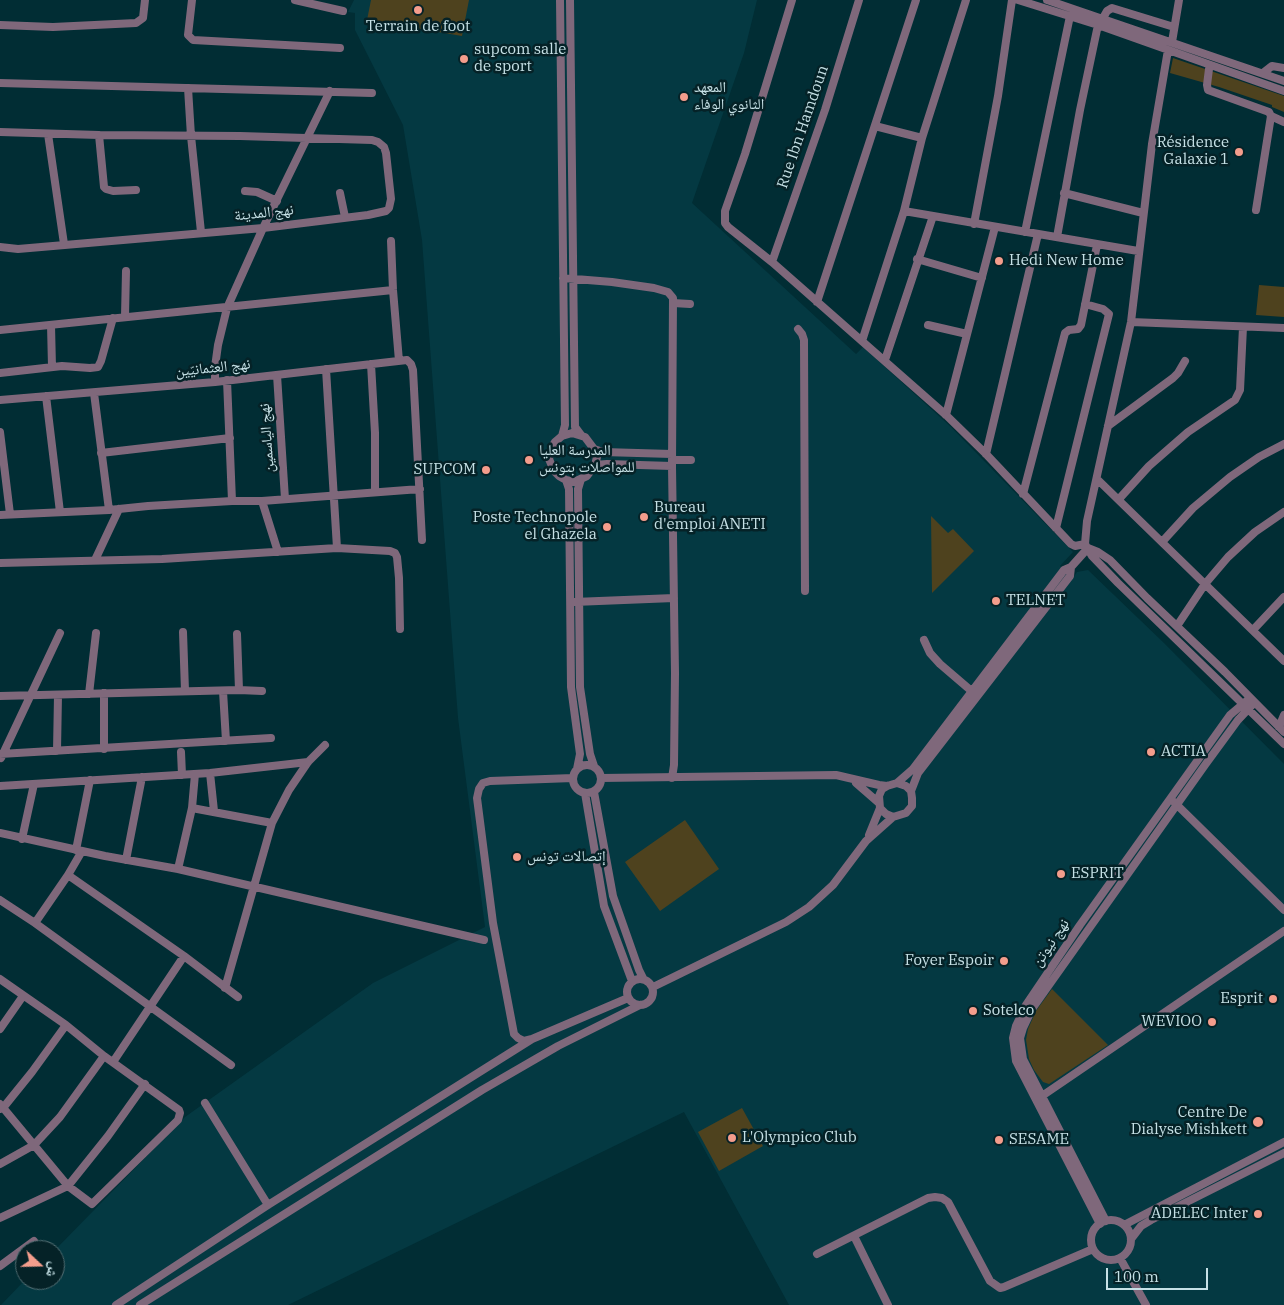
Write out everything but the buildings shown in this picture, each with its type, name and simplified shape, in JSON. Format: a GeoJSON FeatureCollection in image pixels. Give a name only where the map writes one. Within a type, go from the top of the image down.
{"type":"FeatureCollection","features":[{"type":"Feature","properties":{"kind":"street"},"geometry":{"type":"LineString","coordinates":[[0,25],[53,27],[136,23],[143,18],[145,0]]}},
{"type":"Feature","properties":{"kind":"street"},"geometry":{"type":"LineString","coordinates":[[192,0],[188,35],[193,40],[340,48]]}},
{"type":"Feature","properties":{"kind":"street"},"geometry":{"type":"LineString","coordinates":[[295,0],[343,11]]}},
{"type":"Feature","properties":{"kind":"street"},"geometry":{"type":"LineString","coordinates":[[560,0],[565,425],[562,436]]}},
{"type":"Feature","properties":{"kind":"street"},"geometry":{"type":"LineString","coordinates":[[570,0],[576,427],[581,435],[591,443],[597,457],[587,476],[574,482],[566,480],[554,471],[549,459],[551,449],[562,436],[572,433],[581,435]]}},
{"type":"Feature","properties":{"kind":"street"},"geometry":{"type":"LineString","coordinates":[[792,0],[724,218],[728,228],[772,262],[946,415],[986,454],[1072,545],[1087,546],[1104,555],[1177,626],[1249,703],[1284,744]]}},
{"type":"Feature","properties":{"kind":"street","name":"Rue Ibn Hamdoun"},"geometry":{"type":"LineString","coordinates":[[772,262],[825,110],[859,0]]}},
{"type":"Feature","properties":{"kind":"street"},"geometry":{"type":"LineString","coordinates":[[817,302],[916,0]]}},
{"type":"Feature","properties":{"kind":"street"},"geometry":{"type":"LineString","coordinates":[[862,341],[904,211],[922,138],[966,0]]}},
{"type":"Feature","properties":{"kind":"street"},"geometry":{"type":"LineString","coordinates":[[974,224],[998,96],[1012,0]]}},
{"type":"Feature","properties":{"kind":"street"},"geometry":{"type":"LineString","coordinates":[[1021,0],[1070,16],[1148,34],[1284,80]]}},
{"type":"Feature","properties":{"kind":"street"},"geometry":{"type":"LineString","coordinates":[[1047,0],[1145,42],[1284,91]]}},
{"type":"Feature","properties":{"kind":"street"},"geometry":{"type":"LineString","coordinates":[[1172,42],[1179,0]]}},
{"type":"Feature","properties":{"kind":"street"},"geometry":{"type":"LineString","coordinates":[[1057,237],[1064,193],[1100,22],[1112,8],[1174,27]]}},
{"type":"Feature","properties":{"kind":"street"},"geometry":{"type":"LineString","coordinates":[[1025,232],[1070,16]]}},
{"type":"Feature","properties":{"kind":"street"},"geometry":{"type":"LineString","coordinates":[[1145,42],[1148,34]]}},
{"type":"Feature","properties":{"kind":"street"},"geometry":{"type":"LineString","coordinates":[[1168,50],[1152,144],[1131,322],[1087,521],[1087,546],[1096,561],[1118,583],[1281,730],[1284,715]]}},
{"type":"Feature","properties":{"kind":"street"},"geometry":{"type":"LineString","coordinates":[[1264,73],[1272,66],[1284,68]]}},
{"type":"Feature","properties":{"kind":"street"},"geometry":{"type":"LineString","coordinates":[[1209,69],[1208,90],[1269,112],[1271,116],[1284,122]]}},
{"type":"Feature","properties":{"kind":"street"},"geometry":{"type":"LineString","coordinates":[[0,83],[372,92]]}},
{"type":"Feature","properties":{"kind":"street"},"geometry":{"type":"LineString","coordinates":[[188,88],[201,232]]}},
{"type":"Feature","properties":{"kind":"street"},"geometry":{"type":"LineString","coordinates":[[215,382],[218,345],[227,308],[263,228],[330,91]]}},
{"type":"Feature","properties":{"kind":"street"},"geometry":{"type":"LineString","coordinates":[[1256,210],[1271,116]]}},
{"type":"Feature","properties":{"kind":"street"},"geometry":{"type":"LineString","coordinates":[[875,126],[922,138]]}},
{"type":"Feature","properties":{"kind":"street"},"geometry":{"type":"LineString","coordinates":[[0,132],[307,138]]}},
{"type":"Feature","properties":{"kind":"street"},"geometry":{"type":"LineString","coordinates":[[48,134],[64,244]]}},
{"type":"Feature","properties":{"kind":"street"},"geometry":{"type":"LineString","coordinates":[[99,135],[104,186],[106,189],[113,191],[136,190]]}},
{"type":"Feature","properties":{"kind":"street","name":"نهج المدينة"},"geometry":{"type":"LineString","coordinates":[[0,247],[18,249],[263,228],[378,213],[389,208],[391,199],[384,147],[372,140],[307,138]]}},
{"type":"Feature","properties":{"kind":"street"},"geometry":{"type":"LineString","coordinates":[[244,191],[256,192],[277,201]]}},
{"type":"Feature","properties":{"kind":"street"},"geometry":{"type":"LineString","coordinates":[[340,193],[345,217]]}},
{"type":"Feature","properties":{"kind":"street"},"geometry":{"type":"LineString","coordinates":[[1064,193],[1143,213]]}},
{"type":"Feature","properties":{"kind":"street"},"geometry":{"type":"LineString","coordinates":[[904,211],[1138,252]]}},
{"type":"Feature","properties":{"kind":"street"},"geometry":{"type":"LineString","coordinates":[[885,360],[933,216]]}},
{"type":"Feature","properties":{"kind":"street"},"geometry":{"type":"LineString","coordinates":[[946,415],[995,227]]}},
{"type":"Feature","properties":{"kind":"street"},"geometry":{"type":"LineString","coordinates":[[986,454],[1038,234]]}},
{"type":"Feature","properties":{"kind":"street"},"geometry":{"type":"LineString","coordinates":[[391,241],[399,361],[407,360],[412,364],[414,379],[422,540]]}},
{"type":"Feature","properties":{"kind":"street"},"geometry":{"type":"LineString","coordinates":[[1023,494],[1065,333],[1069,330],[1080,328],[1097,245]]}},
{"type":"Feature","properties":{"kind":"street"},"geometry":{"type":"LineString","coordinates":[[918,260],[982,278]]}},
{"type":"Feature","properties":{"kind":"street"},"geometry":{"type":"LineString","coordinates":[[125,316],[126,271]]}},
{"type":"Feature","properties":{"kind":"street"},"geometry":{"type":"LineString","coordinates":[[564,278],[654,288],[671,295],[673,303],[674,756],[672,778]]}},
{"type":"Feature","properties":{"kind":"street"},"geometry":{"type":"LineString","coordinates":[[0,330],[393,290]]}},
{"type":"Feature","properties":{"kind":"street"},"geometry":{"type":"LineString","coordinates":[[673,303],[690,304]]}},
{"type":"Feature","properties":{"kind":"street"},"geometry":{"type":"LineString","coordinates":[[1056,528],[1109,314],[1103,309],[1086,304]]}},
{"type":"Feature","properties":{"kind":"street"},"geometry":{"type":"LineString","coordinates":[[0,373],[52,367],[90,368],[98,366],[113,318]]}},
{"type":"Feature","properties":{"kind":"street"},"geometry":{"type":"LineString","coordinates":[[1131,322],[1284,328]]}},
{"type":"Feature","properties":{"kind":"street"},"geometry":{"type":"LineString","coordinates":[[50,325],[52,367]]}},
{"type":"Feature","properties":{"kind":"street"},"geometry":{"type":"LineString","coordinates":[[928,325],[967,334]]}},
{"type":"Feature","properties":{"kind":"street"},"geometry":{"type":"LineString","coordinates":[[1119,499],[1148,466],[1188,432],[1235,400],[1240,390],[1242,327]]}},
{"type":"Feature","properties":{"kind":"street"},"geometry":{"type":"LineString","coordinates":[[798,329],[804,340],[805,591]]}},
{"type":"Feature","properties":{"kind":"street","name":"نهج العثمانيّين"},"geometry":{"type":"LineString","coordinates":[[0,400],[215,382],[399,361]]}},
{"type":"Feature","properties":{"kind":"street"},"geometry":{"type":"LineString","coordinates":[[1108,426],[1173,378],[1185,361]]}},
{"type":"Feature","properties":{"kind":"street"},"geometry":{"type":"LineString","coordinates":[[371,364],[375,433],[375,492]]}},
{"type":"Feature","properties":{"kind":"street"},"geometry":{"type":"LineString","coordinates":[[326,369],[336,548]]}},
{"type":"Feature","properties":{"kind":"street","name":"نهج الياسمين"},"geometry":{"type":"LineString","coordinates":[[277,375],[285,499]]}},
{"type":"Feature","properties":{"kind":"street"},"geometry":{"type":"LineString","coordinates":[[227,380],[232,501]]}},
{"type":"Feature","properties":{"kind":"street"},"geometry":{"type":"LineString","coordinates":[[94,393],[109,510]]}},
{"type":"Feature","properties":{"kind":"street"},"geometry":{"type":"LineString","coordinates":[[46,396],[60,512]]}},
{"type":"Feature","properties":{"kind":"street"},"geometry":{"type":"LineString","coordinates":[[0,432],[10,514]]}},
{"type":"Feature","properties":{"kind":"street"},"geometry":{"type":"LineString","coordinates":[[101,453],[230,438]]}},
{"type":"Feature","properties":{"kind":"street"},"geometry":{"type":"LineString","coordinates":[[1162,542],[1193,508],[1230,477],[1259,457],[1284,444]]}},
{"type":"Feature","properties":{"kind":"street"},"geometry":{"type":"LineString","coordinates":[[594,449],[603,452],[672,460]]}},
{"type":"Feature","properties":{"kind":"street"},"geometry":{"type":"LineString","coordinates":[[594,465],[691,460]]}},
{"type":"Feature","properties":{"kind":"street"},"geometry":{"type":"LineString","coordinates":[[566,480],[569,489],[574,602],[580,687],[590,754],[601,778],[601,784],[594,792],[585,793],[576,788],[573,778],[580,754],[572,687],[574,602],[578,489],[581,479]]}},
{"type":"Feature","properties":{"kind":"street"},"geometry":{"type":"LineString","coordinates":[[1097,479],[1284,661]]}},
{"type":"Feature","properties":{"kind":"street"},"geometry":{"type":"LineString","coordinates":[[0,515],[119,510],[148,506],[262,501],[420,489]]}},
{"type":"Feature","properties":{"kind":"street"},"geometry":{"type":"LineString","coordinates":[[262,501],[278,552]]}},
{"type":"Feature","properties":{"kind":"street"},"geometry":{"type":"LineString","coordinates":[[95,560],[119,510]]}},
{"type":"Feature","properties":{"kind":"street"},"geometry":{"type":"LineString","coordinates":[[1177,626],[1205,584],[1228,557],[1255,532],[1284,512]]}},
{"type":"Feature","properties":{"kind":"street"},"geometry":{"type":"LineString","coordinates":[[653,987],[786,922],[809,907],[833,885],[866,841],[880,827],[893,817],[906,813],[912,806],[911,791],[918,773],[997,663],[1070,576],[1071,568],[1087,546]]}},
{"type":"Feature","properties":{"kind":"street"},"geometry":{"type":"LineString","coordinates":[[0,563],[162,559],[336,548],[390,551],[395,554],[399,578],[400,629]]}},
{"type":"Feature","properties":{"kind":"street"},"geometry":{"type":"LineString","coordinates":[[1252,630],[1284,597]]}},
{"type":"Feature","properties":{"kind":"street"},"geometry":{"type":"LineString","coordinates":[[574,602],[674,598]]}},
{"type":"Feature","properties":{"kind":"street"},"geometry":{"type":"LineString","coordinates":[[183,632],[185,691]]}},
{"type":"Feature","properties":{"kind":"street"},"geometry":{"type":"LineString","coordinates":[[1,756],[60,633]]}},
{"type":"Feature","properties":{"kind":"street"},"geometry":{"type":"LineString","coordinates":[[89,694],[96,633]]}},
{"type":"Feature","properties":{"kind":"street"},"geometry":{"type":"LineString","coordinates":[[237,634],[239,690]]}},
{"type":"Feature","properties":{"kind":"street"},"geometry":{"type":"LineString","coordinates":[[924,640],[930,653],[940,664],[974,694]]}},
{"type":"Feature","properties":{"kind":"street"},"geometry":{"type":"LineString","coordinates":[[223,690],[226,741]]}},
{"type":"Feature","properties":{"kind":"street"},"geometry":{"type":"LineString","coordinates":[[0,696],[223,690],[262,691]]}},
{"type":"Feature","properties":{"kind":"street"},"geometry":{"type":"LineString","coordinates":[[104,693],[104,749]]}},
{"type":"Feature","properties":{"kind":"street"},"geometry":{"type":"LineString","coordinates":[[866,841],[880,805],[879,796],[882,790],[887,786],[897,783],[913,769],[974,694]]}},
{"type":"Feature","properties":{"kind":"street"},"geometry":{"type":"LineString","coordinates":[[57,751],[58,695]]}},
{"type":"Feature","properties":{"kind":"street","name":"نهج نيوتن"},"geometry":{"type":"LineString","coordinates":[[1103,1223],[1038,1098],[1016,1062],[1016,1026],[1026,1005],[1080,924],[1230,715],[1249,703]]}},
{"type":"Feature","properties":{"kind":"street","name":"نهج نيوتن"},"geometry":{"type":"LineString","coordinates":[[1017,1043],[1032,1008],[1249,703]]}},
{"type":"Feature","properties":{"kind":"street"},"geometry":{"type":"LineString","coordinates":[[1,756],[271,738]]}},
{"type":"Feature","properties":{"kind":"street"},"geometry":{"type":"LineString","coordinates":[[225,988],[272,823],[289,790],[308,762],[324,745]]}},
{"type":"Feature","properties":{"kind":"street"},"geometry":{"type":"LineString","coordinates":[[181,752],[182,775]]}},
{"type":"Feature","properties":{"kind":"street"},"geometry":{"type":"LineString","coordinates":[[0,786],[210,773],[308,762]]}},
{"type":"Feature","properties":{"kind":"street"},"geometry":{"type":"LineString","coordinates":[[577,768],[588,765],[594,766]]}},
{"type":"Feature","properties":{"kind":"street"},"geometry":{"type":"LineString","coordinates":[[210,773],[214,811]]}},
{"type":"Feature","properties":{"kind":"street"},"geometry":{"type":"LineString","coordinates":[[178,870],[192,808],[196,774]]}},
{"type":"Feature","properties":{"kind":"street"},"geometry":{"type":"LineString","coordinates":[[601,778],[825,774],[887,786]]}},
{"type":"Feature","properties":{"kind":"street"},"geometry":{"type":"LineString","coordinates":[[126,860],[142,777]]}},
{"type":"Feature","properties":{"kind":"street"},"geometry":{"type":"LineString","coordinates":[[532,1039],[524,1040],[514,1034],[493,924],[477,798],[479,789],[484,783],[490,781],[573,778]]}},
{"type":"Feature","properties":{"kind":"street"},"geometry":{"type":"LineString","coordinates":[[35,923],[68,875],[79,850],[90,780]]}},
{"type":"Feature","properties":{"kind":"street"},"geometry":{"type":"LineString","coordinates":[[852,780],[864,789],[886,814],[893,817]]}},
{"type":"Feature","properties":{"kind":"street"},"geometry":{"type":"LineString","coordinates":[[897,783],[906,786],[911,791]]}},
{"type":"Feature","properties":{"kind":"street"},"geometry":{"type":"LineString","coordinates":[[22,839],[34,784]]}},
{"type":"Feature","properties":{"kind":"street"},"geometry":{"type":"LineString","coordinates":[[140,1305],[482,1090],[558,1046],[651,1000],[654,993],[653,987],[651,983],[643,978],[639,970],[613,896],[594,792]]}},
{"type":"Feature","properties":{"kind":"street"},"geometry":{"type":"LineString","coordinates":[[585,793],[604,906],[632,981]]}},
{"type":"Feature","properties":{"kind":"street"},"geometry":{"type":"LineString","coordinates":[[1171,799],[1284,910]]}},
{"type":"Feature","properties":{"kind":"street"},"geometry":{"type":"LineString","coordinates":[[192,808],[272,823]]}},
{"type":"Feature","properties":{"kind":"street"},"geometry":{"type":"LineString","coordinates":[[0,834],[178,870],[484,940]]}},
{"type":"Feature","properties":{"kind":"street"},"geometry":{"type":"LineString","coordinates":[[68,875],[184,956],[238,997]]}},
{"type":"Feature","properties":{"kind":"street"},"geometry":{"type":"LineString","coordinates":[[0,900],[35,923],[232,1066]]}},
{"type":"Feature","properties":{"kind":"street"},"geometry":{"type":"LineString","coordinates":[[1038,1098],[1284,931]]}},
{"type":"Feature","properties":{"kind":"street"},"geometry":{"type":"LineString","coordinates":[[112,1062],[184,956]]}},
{"type":"Feature","properties":{"kind":"street"},"geometry":{"type":"LineString","coordinates":[[640,1005],[628,998],[626,992],[632,981],[636,978],[643,978]]}},
{"type":"Feature","properties":{"kind":"street"},"geometry":{"type":"LineString","coordinates":[[0,979],[66,1025],[104,1056],[179,1110],[180,1117],[178,1120],[94,1204],[90,1204],[68,1186],[1,1107],[32,1072],[66,1025]]}},
{"type":"Feature","properties":{"kind":"street"},"geometry":{"type":"LineString","coordinates":[[0,1028],[23,996]]}},
{"type":"Feature","properties":{"kind":"street"},"geometry":{"type":"LineString","coordinates":[[116,1305],[268,1205],[532,1039],[628,998]]}},
{"type":"Feature","properties":{"kind":"street"},"geometry":{"type":"LineString","coordinates":[[0,1164],[34,1145],[60,1117],[104,1056]]}},
{"type":"Feature","properties":{"kind":"street"},"geometry":{"type":"LineString","coordinates":[[0,1218],[68,1186],[108,1136],[145,1084]]}},
{"type":"Feature","properties":{"kind":"street"},"geometry":{"type":"LineString","coordinates":[[205,1103],[268,1205]]}},
{"type":"Feature","properties":{"kind":"street"},"geometry":{"type":"LineString","coordinates":[[1124,1225],[1284,1142]]}},
{"type":"Feature","properties":{"kind":"street"},"geometry":{"type":"LineString","coordinates":[[1131,1239],[1142,1226],[1151,1220],[1281,1154],[1273,1148]]}},
{"type":"Feature","properties":{"kind":"street"},"geometry":{"type":"LineString","coordinates":[[817,1254],[928,1198],[935,1197],[942,1198],[948,1202],[990,1281],[1000,1288],[1093,1249]]}},
{"type":"Feature","properties":{"kind":"street"},"geometry":{"type":"LineString","coordinates":[[1118,1221],[1124,1225],[1129,1231],[1131,1239],[1126,1253],[1120,1258],[1112,1260],[1098,1255],[1093,1249],[1092,1234],[1103,1223],[1118,1221]]}},
{"type":"Feature","properties":{"kind":"street"},"geometry":{"type":"LineString","coordinates":[[854,1236],[888,1305]]}},
{"type":"Feature","properties":{"kind":"street"},"geometry":{"type":"LineString","coordinates":[[0,1266],[15,1255]]}},
{"type":"Feature","properties":{"kind":"street"},"geometry":{"type":"LineString","coordinates":[[1120,1258],[1146,1305]]}},
{"type":"Feature","properties":{"kind":"shaded area"},"geometry":{"type":"Polygon","coordinates":[[[354,0],[757,0],[744,53],[692,203],[856,354],[863,347],[951,427],[1073,552],[1060,566],[1073,578],[1077,572],[1088,570],[1164,643],[1284,764],[1284,1305],[789,1305],[684,1112],[288,1305],[1,1305],[15,1290],[65,1290],[65,1240],[185,1117],[373,983],[485,927],[458,718],[422,240],[403,125],[355,30],[355,13],[348,12],[354,0]]]}},
{"type":"Feature","properties":{"kind":"shaded area","name":"Terrain de foot"},"geometry":{"type":"Polygon","coordinates":[[[371,0],[469,0],[462,36],[367,20],[371,0]]]}},
{"type":"Feature","properties":{"kind":"shaded area"},"geometry":{"type":"Polygon","coordinates":[[[1173,58],[1284,96],[1284,112],[1272,107],[1272,105],[1170,73],[1173,58]]]}},
{"type":"Feature","properties":{"kind":"shaded area"},"geometry":{"type":"Polygon","coordinates":[[[1259,285],[1284,287],[1284,317],[1256,315],[1259,285]]]}},
{"type":"Feature","properties":{"kind":"shaded area"},"geometry":{"type":"Polygon","coordinates":[[[931,516],[948,533],[953,529],[974,551],[932,593],[931,516]]]}},
{"type":"Feature","properties":{"kind":"shaded area"},"geometry":{"type":"Polygon","coordinates":[[[685,820],[719,869],[660,911],[625,862],[685,820]]]}},
{"type":"Feature","properties":{"kind":"shaded area"},"geometry":{"type":"Polygon","coordinates":[[[1052,989],[1108,1045],[1049,1084],[1043,1082],[1034,1070],[1029,1059],[1026,1040],[1028,1029],[1036,1011],[1052,989]]]}},
{"type":"Feature","properties":{"kind":"shaded area","name":"L'Olympico Club"},"geometry":{"type":"Polygon","coordinates":[[[742,1108],[763,1146],[719,1171],[698,1132],[742,1108]]]}},
{"type":"Feature","properties":{"kind":"place","name":"Terrain de foot"},"geometry":{"type":"Point","coordinates":[418,10]}},
{"type":"Feature","properties":{"kind":"place","name":"supcom salle de sport"},"geometry":{"type":"Point","coordinates":[464,59]}},
{"type":"Feature","properties":{"kind":"place","name":"المعهد الثانوي الوفاء"},"geometry":{"type":"Point","coordinates":[684,97]}},
{"type":"Feature","properties":{"kind":"place","name":"Résidence Galaxie 1"},"geometry":{"type":"Point","coordinates":[1239,152]}},
{"type":"Feature","properties":{"kind":"place","name":"Hedi New Home"},"geometry":{"type":"Point","coordinates":[999,261]}},
{"type":"Feature","properties":{"kind":"place","name":"المدرسة العليا للمواصلات بتونس"},"geometry":{"type":"Point","coordinates":[529,460]}},
{"type":"Feature","properties":{"kind":"place","name":"SUPCOM"},"geometry":{"type":"Point","coordinates":[486,470]}},
{"type":"Feature","properties":{"kind":"place","name":"Bureau d'emploi ANETI"},"geometry":{"type":"Point","coordinates":[644,517]}},
{"type":"Feature","properties":{"kind":"place","name":"Poste Technopole el Ghazela"},"geometry":{"type":"Point","coordinates":[607,527]}},
{"type":"Feature","properties":{"kind":"place","name":"TELNET"},"geometry":{"type":"Point","coordinates":[996,601]}},
{"type":"Feature","properties":{"kind":"place","name":"ACTIA"},"geometry":{"type":"Point","coordinates":[1151,752]}},
{"type":"Feature","properties":{"kind":"place","name":"إتصالات تونس"},"geometry":{"type":"Point","coordinates":[517,857]}},
{"type":"Feature","properties":{"kind":"place","name":"ESPRIT"},"geometry":{"type":"Point","coordinates":[1061,874]}},
{"type":"Feature","properties":{"kind":"place","name":"Foyer Espoir"},"geometry":{"type":"Point","coordinates":[1004,961]}},
{"type":"Feature","properties":{"kind":"place","name":"Esprit"},"geometry":{"type":"Point","coordinates":[1273,999]}},
{"type":"Feature","properties":{"kind":"place","name":"Sotelco"},"geometry":{"type":"Point","coordinates":[973,1011]}},
{"type":"Feature","properties":{"kind":"place","name":"WEVIOO"},"geometry":{"type":"Point","coordinates":[1212,1022]}},
{"type":"Feature","properties":{"kind":"place","name":"Centre De Dialyse Mishkett"},"geometry":{"type":"Point","coordinates":[1258,1122]}},
{"type":"Feature","properties":{"kind":"place","name":"L'Olympico Club"},"geometry":{"type":"Point","coordinates":[732,1138]}},
{"type":"Feature","properties":{"kind":"place","name":"SESAME"},"geometry":{"type":"Point","coordinates":[999,1140]}},
{"type":"Feature","properties":{"kind":"place","name":"ADELEC Inter"},"geometry":{"type":"Point","coordinates":[1258,1214]}}]}
